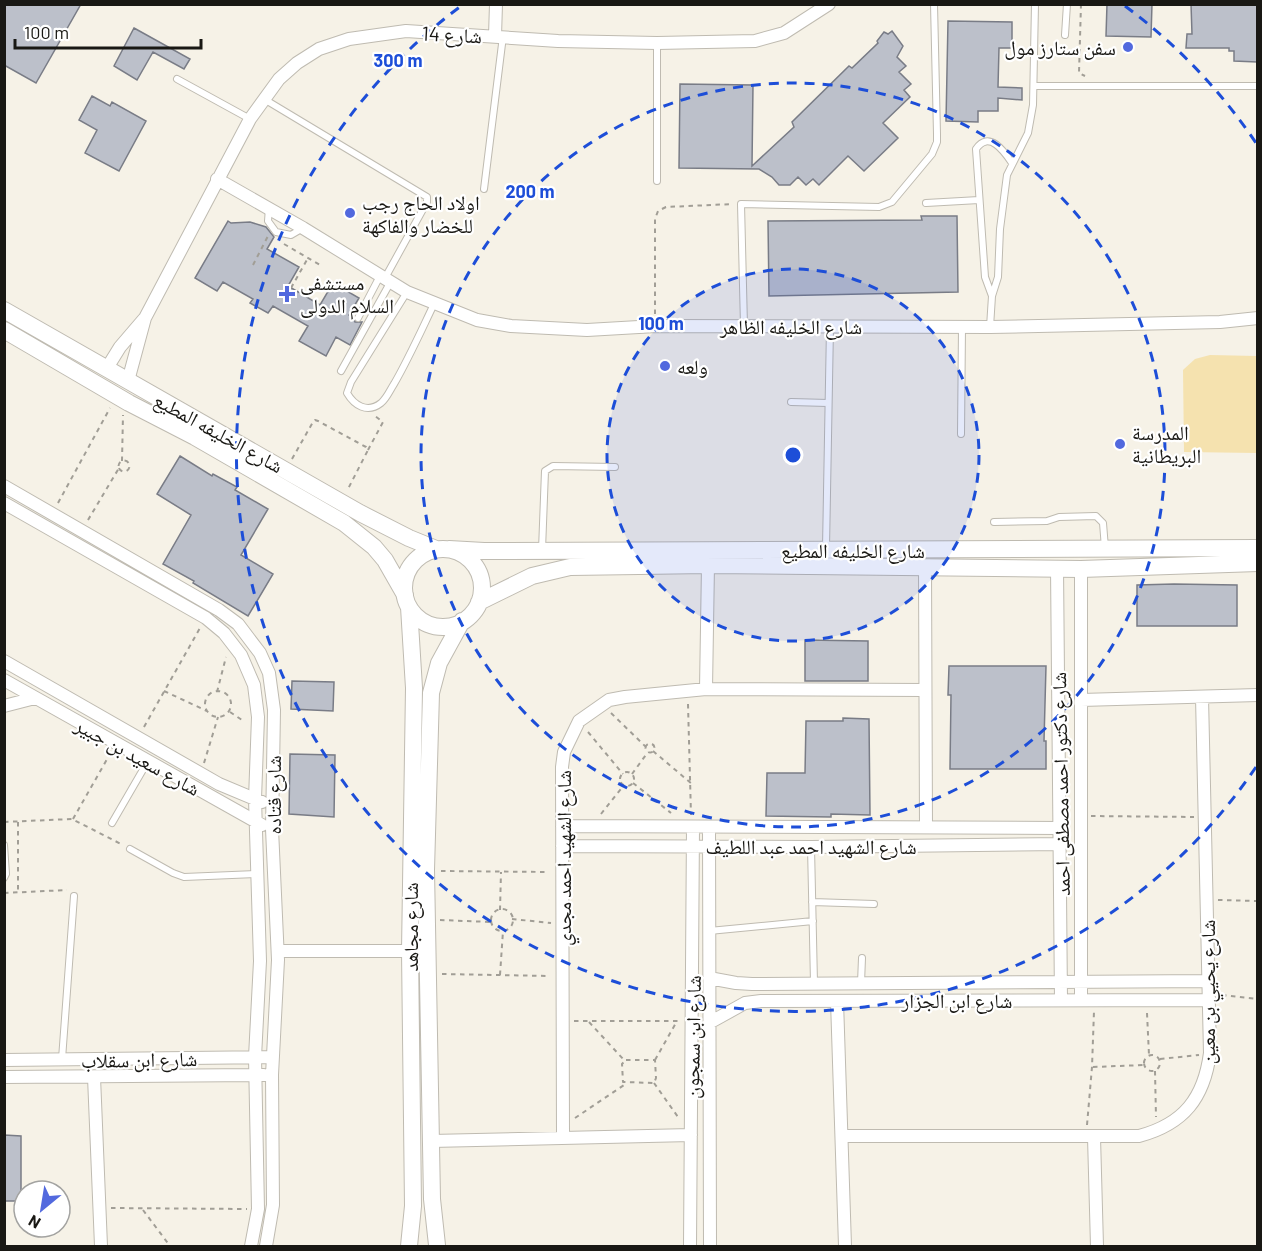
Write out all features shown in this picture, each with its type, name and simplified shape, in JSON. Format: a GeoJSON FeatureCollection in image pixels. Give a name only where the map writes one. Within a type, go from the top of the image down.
{"type":"FeatureCollection","features":[{"type":"Feature","properties":{"kind":"street"},"geometry":{"type":"LineString","coordinates":[[496,4],[499,36]]}},
{"type":"Feature","properties":{"kind":"street","name":"شارع 14"},"geometry":{"type":"LineString","coordinates":[[128,381],[145,318],[250,119],[279,79],[297,63],[319,50],[349,39],[406,31],[558,41],[657,43],[755,41],[784,33],[828,5]]}},
{"type":"Feature","properties":{"kind":"street","name":"شارع الخليفه الظاهر"},"geometry":{"type":"LineString","coordinates":[[218,178],[407,292],[477,320],[511,326],[586,330],[656,326],[990,327],[1220,322],[1257,318]]}},
{"type":"Feature","properties":{"kind":"street","name":"شارع الخليفه المطيع"},"geometry":{"type":"LineString","coordinates":[[4,310],[341,502],[400,534],[443,549],[542,550],[708,565],[1081,569],[1257,563]]}},
{"type":"Feature","properties":{"kind":"street","name":"شارع 14"},"geometry":{"type":"LineString","coordinates":[[107,368],[133,330],[145,318]]}},
{"type":"Feature","properties":{"kind":"street","name":"شارع الخليفه المطيع"},"geometry":{"type":"LineString","coordinates":[[4,330],[120,398],[195,437],[344,523],[385,560],[407,601]]}},
{"type":"Feature","properties":{"kind":"street"},"geometry":{"type":"LineString","coordinates":[[98,384],[107,368]]}},
{"type":"Feature","properties":{"kind":"street"},"geometry":{"type":"LineString","coordinates":[[120,398],[128,381]]}},
{"type":"Feature","properties":{"kind":"street","name":"شارع قتاده"},"geometry":{"type":"LineString","coordinates":[[4,486],[219,610],[238,624],[260,654],[269,673],[274,710],[272,829],[278,951],[272,1076],[273,1205],[266,1246]]}},
{"type":"Feature","properties":{"kind":"street","name":"شارع قتاده"},"geometry":{"type":"LineString","coordinates":[[4,503],[206,618],[231,639],[254,685],[258,730],[255,799],[260,961],[255,1057],[258,1209],[251,1246]]}},
{"type":"Feature","properties":{"kind":"street","name":"شارع الخليفه المطيع"},"geometry":{"type":"LineString","coordinates":[[479,602],[532,576],[627,558],[826,550],[1257,548]]}},
{"type":"Feature","properties":{"kind":"street"},"geometry":{"type":"LineString","coordinates":[[443,549],[462,554],[472,563],[479,575],[482,588],[479,602],[469,616],[451,626],[427,623],[417,616],[407,601],[404,583],[411,566],[424,553],[443,549]]}},
{"type":"Feature","properties":{"kind":"street"},"geometry":{"type":"LineString","coordinates":[[706,689],[708,565]]}},
{"type":"Feature","properties":{"kind":"street"},"geometry":{"type":"LineString","coordinates":[[925,566],[926,827]]}},
{"type":"Feature","properties":{"kind":"street","name":"شارع دكتور احمد مصطفى احمد"},"geometry":{"type":"LineString","coordinates":[[1057,567],[1061,1000]]}},
{"type":"Feature","properties":{"kind":"street","name":"شارع دكتور احمد مصطفى احمد"},"geometry":{"type":"LineString","coordinates":[[1081,569],[1081,982],[1087,1000]]}},
{"type":"Feature","properties":{"kind":"street","name":"شارع مجاهد"},"geometry":{"type":"LineString","coordinates":[[407,601],[414,688],[410,951],[413,1206],[409,1246]]}},
{"type":"Feature","properties":{"kind":"street","name":"شارع مجاهد"},"geometry":{"type":"LineString","coordinates":[[437,1246],[433,1215],[427,973],[426,870],[431,693],[439,663],[462,621]]}},
{"type":"Feature","properties":{"kind":"street","name":"شارع سعيد بن جبير"},"geometry":{"type":"LineString","coordinates":[[4,661],[200,774],[272,805]]}},
{"type":"Feature","properties":{"kind":"street","name":"شارع سعيد بن جبير"},"geometry":{"type":"LineString","coordinates":[[4,680],[272,829]]}},
{"type":"Feature","properties":{"kind":"street","name":"شارع الشهيد احمد مجدي"},"geometry":{"type":"LineString","coordinates":[[563,1132],[562,767],[564,752],[579,721],[602,704],[625,697],[688,690],[925,690]]}},
{"type":"Feature","properties":{"kind":"street"},"geometry":{"type":"LineString","coordinates":[[1081,700],[1257,695]]}},
{"type":"Feature","properties":{"kind":"street","name":"شارع يحيي بن معين"},"geometry":{"type":"LineString","coordinates":[[842,1136],[1140,1136],[1174,1122],[1189,1108],[1200,1092],[1208,1073],[1210,1053],[1202,697]]}},
{"type":"Feature","properties":{"kind":"street"},"geometry":{"type":"LineString","coordinates":[[4,706],[35,698]]}},
{"type":"Feature","properties":{"kind":"street","name":"شارع الشهيد احمد عبد اللطيف"},"geometry":{"type":"LineString","coordinates":[[562,826],[1060,828]]}},
{"type":"Feature","properties":{"kind":"street","name":"شارع ابن سمجون"},"geometry":{"type":"LineString","coordinates":[[690,827],[693,847],[690,1246]]}},
{"type":"Feature","properties":{"kind":"street","name":"شارع ابن سمجون"},"geometry":{"type":"LineString","coordinates":[[709,827],[710,1246]]}},
{"type":"Feature","properties":{"kind":"street","name":"شارع الشهيد احمد عبد اللطيف"},"geometry":{"type":"LineString","coordinates":[[562,846],[811,847],[1061,844]]}},
{"type":"Feature","properties":{"kind":"street"},"geometry":{"type":"LineString","coordinates":[[260,942],[278,951],[427,951]]}},
{"type":"Feature","properties":{"kind":"street"},"geometry":{"type":"LineString","coordinates":[[260,961],[278,951]]}},
{"type":"Feature","properties":{"kind":"street","name":"شارع ابن الجزار"},"geometry":{"type":"LineString","coordinates":[[709,978],[736,983],[814,984],[1081,982],[1210,991]]}},
{"type":"Feature","properties":{"kind":"street","name":"شارع ابن الجزار"},"geometry":{"type":"LineString","coordinates":[[709,1023],[745,1003],[761,1000],[1147,1000],[1210,991]]}},
{"type":"Feature","properties":{"kind":"street"},"geometry":{"type":"LineString","coordinates":[[837,1000],[845,1246]]}},
{"type":"Feature","properties":{"kind":"street","name":"شارع ابن سقلاب"},"geometry":{"type":"LineString","coordinates":[[4,1060],[273,1057]]}},
{"type":"Feature","properties":{"kind":"street"},"geometry":{"type":"LineString","coordinates":[[82,1059],[94,1077],[101,1246]]}},
{"type":"Feature","properties":{"kind":"street"},"geometry":{"type":"LineString","coordinates":[[94,1077],[105,1059]]}},
{"type":"Feature","properties":{"kind":"street","name":"شارع ابن سقلاب"},"geometry":{"type":"LineString","coordinates":[[4,1077],[272,1076]]}},
{"type":"Feature","properties":{"kind":"street"},"geometry":{"type":"LineString","coordinates":[[431,1141],[563,1132],[691,1135]]}},
{"type":"Feature","properties":{"kind":"street"},"geometry":{"type":"LineString","coordinates":[[1090,1137],[1097,1246]]}},
{"type":"Feature","properties":{"kind":"lane"},"geometry":{"type":"LineString","coordinates":[[744,326],[741,204],[879,207],[892,202],[932,154],[937,142],[934,4]]}},
{"type":"Feature","properties":{"kind":"lane"},"geometry":{"type":"LineString","coordinates":[[990,327],[992,296],[998,277],[1000,229],[1007,175],[1028,133],[1033,105],[1035,4]]}},
{"type":"Feature","properties":{"kind":"lane"},"geometry":{"type":"LineString","coordinates":[[1065,35],[1067,4]]}},
{"type":"Feature","properties":{"kind":"lane"},"geometry":{"type":"LineString","coordinates":[[484,189],[499,36]]}},
{"type":"Feature","properties":{"kind":"lane"},"geometry":{"type":"LineString","coordinates":[[657,43],[657,181]]}},
{"type":"Feature","properties":{"kind":"lane"},"geometry":{"type":"LineString","coordinates":[[177,79],[250,119]]}},
{"type":"Feature","properties":{"kind":"lane"},"geometry":{"type":"LineString","coordinates":[[1034,86],[1257,86]]}},
{"type":"Feature","properties":{"kind":"lane"},"geometry":{"type":"LineString","coordinates":[[264,99],[427,197],[427,202],[385,279],[341,371]]}},
{"type":"Feature","properties":{"kind":"lane"},"geometry":{"type":"LineString","coordinates":[[992,296],[985,277],[976,148],[980,143],[987,141],[995,143],[1012,163]]}},
{"type":"Feature","properties":{"kind":"lane"},"geometry":{"type":"LineString","coordinates":[[926,203],[979,200]]}},
{"type":"Feature","properties":{"kind":"lane"},"geometry":{"type":"LineString","coordinates":[[270,208],[268,221],[273,229],[286,235],[303,228]]}},
{"type":"Feature","properties":{"kind":"lane"},"geometry":{"type":"LineString","coordinates":[[358,318],[385,279]]}},
{"type":"Feature","properties":{"kind":"lane"},"geometry":{"type":"LineString","coordinates":[[407,292],[351,382],[347,393],[353,403],[361,408],[371,408],[380,404],[386,397],[434,304]]}},
{"type":"Feature","properties":{"kind":"lane"},"geometry":{"type":"LineString","coordinates":[[826,550],[830,327]]}},
{"type":"Feature","properties":{"kind":"lane"},"geometry":{"type":"LineString","coordinates":[[961,434],[962,327]]}},
{"type":"Feature","properties":{"kind":"lane"},"geometry":{"type":"LineString","coordinates":[[791,402],[828,403]]}},
{"type":"Feature","properties":{"kind":"lane"},"geometry":{"type":"LineString","coordinates":[[542,550],[545,471],[553,466],[615,467]]}},
{"type":"Feature","properties":{"kind":"lane"},"geometry":{"type":"LineString","coordinates":[[994,522],[1096,516],[1103,523],[1105,549]]}},
{"type":"Feature","properties":{"kind":"lane"},"geometry":{"type":"LineString","coordinates":[[112,824],[148,761]]}},
{"type":"Feature","properties":{"kind":"lane"},"geometry":{"type":"LineString","coordinates":[[4,845],[6,874],[4,878]]}},
{"type":"Feature","properties":{"kind":"lane"},"geometry":{"type":"LineString","coordinates":[[811,847],[814,984]]}},
{"type":"Feature","properties":{"kind":"lane"},"geometry":{"type":"LineString","coordinates":[[130,849],[184,877],[258,874]]}},
{"type":"Feature","properties":{"kind":"lane"},"geometry":{"type":"LineString","coordinates":[[62,1059],[74,896]]}},
{"type":"Feature","properties":{"kind":"lane"},"geometry":{"type":"LineString","coordinates":[[812,902],[874,904]]}},
{"type":"Feature","properties":{"kind":"lane"},"geometry":{"type":"LineString","coordinates":[[709,931],[813,921]]}},
{"type":"Feature","properties":{"kind":"lane"},"geometry":{"type":"LineString","coordinates":[[861,983],[862,958]]}},
{"type":"Feature","properties":{"kind":"path"},"geometry":{"type":"LineString","coordinates":[[1081,4],[1079,73],[1088,77]]}},
{"type":"Feature","properties":{"kind":"path"},"geometry":{"type":"LineString","coordinates":[[656,326],[655,219],[658,211],[666,207],[741,204]]}},
{"type":"Feature","properties":{"kind":"path"},"geometry":{"type":"LineString","coordinates":[[253,265],[273,229]]}},
{"type":"Feature","properties":{"kind":"path"},"geometry":{"type":"LineString","coordinates":[[279,241],[322,266]]}},
{"type":"Feature","properties":{"kind":"path"},"geometry":{"type":"LineString","coordinates":[[291,288],[308,258]]}},
{"type":"Feature","properties":{"kind":"path"},"geometry":{"type":"LineString","coordinates":[[82,531],[122,460],[120,398]]}},
{"type":"Feature","properties":{"kind":"path"},"geometry":{"type":"LineString","coordinates":[[52,513],[120,398]]}},
{"type":"Feature","properties":{"kind":"path"},"geometry":{"type":"LineString","coordinates":[[341,502],[383,422],[371,414],[371,408]]}},
{"type":"Feature","properties":{"kind":"path"},"geometry":{"type":"LineString","coordinates":[[286,470],[315,420],[368,450]]}},
{"type":"Feature","properties":{"kind":"path"},"geometry":{"type":"LineString","coordinates":[[119,468],[124,471],[130,466],[128,461],[122,460]]}},
{"type":"Feature","properties":{"kind":"path"},"geometry":{"type":"LineString","coordinates":[[138,738],[206,618]]}},
{"type":"Feature","properties":{"kind":"path"},"geometry":{"type":"LineString","coordinates":[[217,692],[231,639]]}},
{"type":"Feature","properties":{"kind":"path"},"geometry":{"type":"LineString","coordinates":[[688,690],[692,784],[690,827]]}},
{"type":"Feature","properties":{"kind":"path"},"geometry":{"type":"LineString","coordinates":[[165,691],[207,711],[214,717],[229,711]]}},
{"type":"Feature","properties":{"kind":"path"},"geometry":{"type":"LineString","coordinates":[[207,711],[206,699],[217,692],[225,693],[230,699],[229,711]]}},
{"type":"Feature","properties":{"kind":"path"},"geometry":{"type":"LineString","coordinates":[[602,704],[646,747],[648,752]]}},
{"type":"Feature","properties":{"kind":"path"},"geometry":{"type":"LineString","coordinates":[[229,711],[258,730]]}},
{"type":"Feature","properties":{"kind":"path"},"geometry":{"type":"LineString","coordinates":[[200,774],[218,717]]}},
{"type":"Feature","properties":{"kind":"path"},"geometry":{"type":"LineString","coordinates":[[579,721],[623,774]]}},
{"type":"Feature","properties":{"kind":"path"},"geometry":{"type":"LineString","coordinates":[[72,819],[116,743]]}},
{"type":"Feature","properties":{"kind":"path"},"geometry":{"type":"LineString","coordinates":[[646,747],[651,744],[654,747],[653,751],[692,784]]}},
{"type":"Feature","properties":{"kind":"path"},"geometry":{"type":"LineString","coordinates":[[632,774],[648,752],[653,751]]}},
{"type":"Feature","properties":{"kind":"path"},"geometry":{"type":"LineString","coordinates":[[623,774],[632,774]]}},
{"type":"Feature","properties":{"kind":"path"},"geometry":{"type":"LineString","coordinates":[[623,774],[620,781],[624,785],[630,786],[633,783]]}},
{"type":"Feature","properties":{"kind":"path"},"geometry":{"type":"LineString","coordinates":[[632,774],[633,783]]}},
{"type":"Feature","properties":{"kind":"path"},"geometry":{"type":"LineString","coordinates":[[633,783],[690,827]]}},
{"type":"Feature","properties":{"kind":"path"},"geometry":{"type":"LineString","coordinates":[[592,826],[624,785]]}},
{"type":"Feature","properties":{"kind":"path"},"geometry":{"type":"LineString","coordinates":[[1080,815],[1204,817]]}},
{"type":"Feature","properties":{"kind":"path"},"geometry":{"type":"LineString","coordinates":[[4,822],[72,819],[130,849]]}},
{"type":"Feature","properties":{"kind":"path"},"geometry":{"type":"LineString","coordinates":[[18,821],[18,891]]}},
{"type":"Feature","properties":{"kind":"path"},"geometry":{"type":"LineString","coordinates":[[426,870],[562,873]]}},
{"type":"Feature","properties":{"kind":"path"},"geometry":{"type":"LineString","coordinates":[[500,910],[501,872]]}},
{"type":"Feature","properties":{"kind":"path"},"geometry":{"type":"LineString","coordinates":[[4,892],[65,889],[74,896]]}},
{"type":"Feature","properties":{"kind":"path"},"geometry":{"type":"LineString","coordinates":[[1207,900],[1257,901]]}},
{"type":"Feature","properties":{"kind":"path"},"geometry":{"type":"LineString","coordinates":[[500,910],[510,913],[512,920],[511,926],[503,931],[494,928],[491,922],[492,915],[500,910]]}},
{"type":"Feature","properties":{"kind":"path"},"geometry":{"type":"LineString","coordinates":[[427,920],[491,922]]}},
{"type":"Feature","properties":{"kind":"path"},"geometry":{"type":"LineString","coordinates":[[512,920],[562,924]]}},
{"type":"Feature","properties":{"kind":"path"},"geometry":{"type":"LineString","coordinates":[[500,975],[503,931]]}},
{"type":"Feature","properties":{"kind":"path"},"geometry":{"type":"LineString","coordinates":[[427,973],[562,976]]}},
{"type":"Feature","properties":{"kind":"path"},"geometry":{"type":"LineString","coordinates":[[1210,991],[1257,999]]}},
{"type":"Feature","properties":{"kind":"path"},"geometry":{"type":"LineString","coordinates":[[1087,1000],[1092,1067],[1090,1137]]}},
{"type":"Feature","properties":{"kind":"path"},"geometry":{"type":"LineString","coordinates":[[1147,1000],[1149,1055],[1144,1065],[1147,1070],[1155,1071]]}},
{"type":"Feature","properties":{"kind":"path"},"geometry":{"type":"LineString","coordinates":[[563,1021],[692,1021]]}},
{"type":"Feature","properties":{"kind":"path"},"geometry":{"type":"LineString","coordinates":[[588,1021],[624,1060],[655,1060]]}},
{"type":"Feature","properties":{"kind":"path"},"geometry":{"type":"LineString","coordinates":[[654,1083],[655,1060],[678,1021]]}},
{"type":"Feature","properties":{"kind":"path"},"geometry":{"type":"LineString","coordinates":[[1149,1055],[1155,1055],[1160,1059],[1210,1053]]}},
{"type":"Feature","properties":{"kind":"path"},"geometry":{"type":"LineString","coordinates":[[1156,1131],[1155,1071],[1160,1066],[1160,1059]]}},
{"type":"Feature","properties":{"kind":"path"},"geometry":{"type":"LineString","coordinates":[[624,1060],[622,1080],[627,1083],[654,1083]]}},
{"type":"Feature","properties":{"kind":"path"},"geometry":{"type":"LineString","coordinates":[[1092,1067],[1144,1065]]}},
{"type":"Feature","properties":{"kind":"path"},"geometry":{"type":"LineString","coordinates":[[563,1132],[627,1083]]}},
{"type":"Feature","properties":{"kind":"path"},"geometry":{"type":"LineString","coordinates":[[654,1083],[691,1135]]}},
{"type":"Feature","properties":{"kind":"path"},"geometry":{"type":"LineString","coordinates":[[99,1208],[258,1209]]}},
{"type":"Feature","properties":{"kind":"path"},"geometry":{"type":"LineString","coordinates":[[142,1210],[170,1246]]}},
{"type":"Feature","properties":{"kind":"shaded area"},"geometry":{"type":"Polygon","coordinates":[[[1210,355],[1257,356],[1257,453],[1184,452],[1183,370],[1195,359],[1210,355]]]}},
{"type":"Feature","properties":{"kind":"building"},"geometry":{"type":"Polygon","coordinates":[[[4,4],[81,4],[36,83],[4,65],[4,4]]]}},
{"type":"Feature","properties":{"kind":"building"},"geometry":{"type":"Polygon","coordinates":[[[1107,4],[1152,4],[1151,37],[1106,36],[1107,4]]]}},
{"type":"Feature","properties":{"kind":"building"},"geometry":{"type":"Polygon","coordinates":[[[1191,4],[1257,4],[1257,62],[1234,61],[1234,51],[1229,51],[1229,48],[1186,48],[1187,34],[1192,34],[1191,4]]]}},
{"type":"Feature","properties":{"kind":"building"},"geometry":{"type":"Polygon","coordinates":[[[948,21],[1012,22],[1012,48],[999,48],[998,87],[1022,88],[1022,100],[998,98],[998,111],[978,111],[978,122],[946,121],[948,21]]]}},
{"type":"Feature","properties":{"kind":"building"},"geometry":{"type":"Polygon","coordinates":[[[134,28],[190,59],[184,69],[153,52],[137,80],[114,66],[134,28]]]}},
{"type":"Feature","properties":{"kind":"building"},"geometry":{"type":"Polygon","coordinates":[[[892,31],[903,46],[897,57],[906,66],[899,72],[911,84],[904,90],[910,97],[883,123],[898,138],[864,171],[848,156],[819,185],[813,179],[806,185],[798,177],[790,185],[779,185],[772,177],[759,169],[679,168],[680,84],[753,85],[752,166],[794,127],[792,122],[849,66],[852,68],[878,43],[877,41],[884,32],[888,34],[892,31]]]}},
{"type":"Feature","properties":{"kind":"building"},"geometry":{"type":"Polygon","coordinates":[[[92,96],[110,106],[112,102],[146,121],[119,171],[85,153],[97,130],[79,120],[92,96]]]}},
{"type":"Feature","properties":{"kind":"building"},"geometry":{"type":"Polygon","coordinates":[[[921,216],[957,216],[958,292],[769,296],[768,221],[922,220],[921,216]]]}},
{"type":"Feature","properties":{"kind":"building"},"geometry":{"type":"Polygon","coordinates":[[[228,221],[231,223],[250,222],[266,227],[274,237],[267,249],[299,267],[288,286],[320,305],[333,283],[359,298],[349,315],[355,322],[362,322],[350,345],[336,337],[326,356],[299,341],[308,326],[273,306],[268,313],[250,303],[253,299],[223,282],[217,291],[195,278],[228,221]]]}},
{"type":"Feature","properties":{"kind":"building"},"geometry":{"type":"Polygon","coordinates":[[[180,456],[212,476],[213,474],[237,487],[235,490],[268,509],[241,555],[273,574],[248,616],[163,564],[191,515],[157,494],[180,456]]]}},
{"type":"Feature","properties":{"kind":"building"},"geometry":{"type":"Polygon","coordinates":[[[1137,585],[1237,585],[1237,626],[1137,626],[1137,585]]]}},
{"type":"Feature","properties":{"kind":"building"},"geometry":{"type":"Polygon","coordinates":[[[805,640],[868,641],[868,681],[805,681],[805,640]]]}},
{"type":"Feature","properties":{"kind":"building"},"geometry":{"type":"Polygon","coordinates":[[[949,666],[1046,666],[1044,741],[1046,741],[1046,769],[950,769],[949,666]]]}},
{"type":"Feature","properties":{"kind":"building"},"geometry":{"type":"Polygon","coordinates":[[[292,681],[334,682],[333,711],[291,709],[292,681]]]}},
{"type":"Feature","properties":{"kind":"building"},"geometry":{"type":"Polygon","coordinates":[[[843,718],[869,719],[870,815],[766,816],[767,773],[805,773],[806,721],[843,721],[843,718]]]}},
{"type":"Feature","properties":{"kind":"building"},"geometry":{"type":"Polygon","coordinates":[[[290,754],[335,755],[334,817],[289,814],[290,754]]]}},
{"type":"Feature","properties":{"kind":"building"},"geometry":{"type":"Polygon","coordinates":[[[4,1135],[21,1136],[21,1179],[12,1179],[12,1201],[4,1201],[4,1135]]]}},
{"type":"Feature","properties":{"kind":"place","name":"سفن ستارز مول"},"geometry":{"type":"Point","coordinates":[1128,47]}},
{"type":"Feature","properties":{"kind":"place","name":"اولاد الحاج رجب للخضار والفاكهة"},"geometry":{"type":"Point","coordinates":[350,213]}},
{"type":"Feature","properties":{"kind":"place","name":"مستشفى السلام الدولى"},"geometry":{"type":"Point","coordinates":[287,294]}},
{"type":"Feature","properties":{"kind":"place","name":"ولعه"},"geometry":{"type":"Point","coordinates":[665,366]}},
{"type":"Feature","properties":{"kind":"place","name":"المدرسة البريطانية"},"geometry":{"type":"Point","coordinates":[1120,444]}}]}
